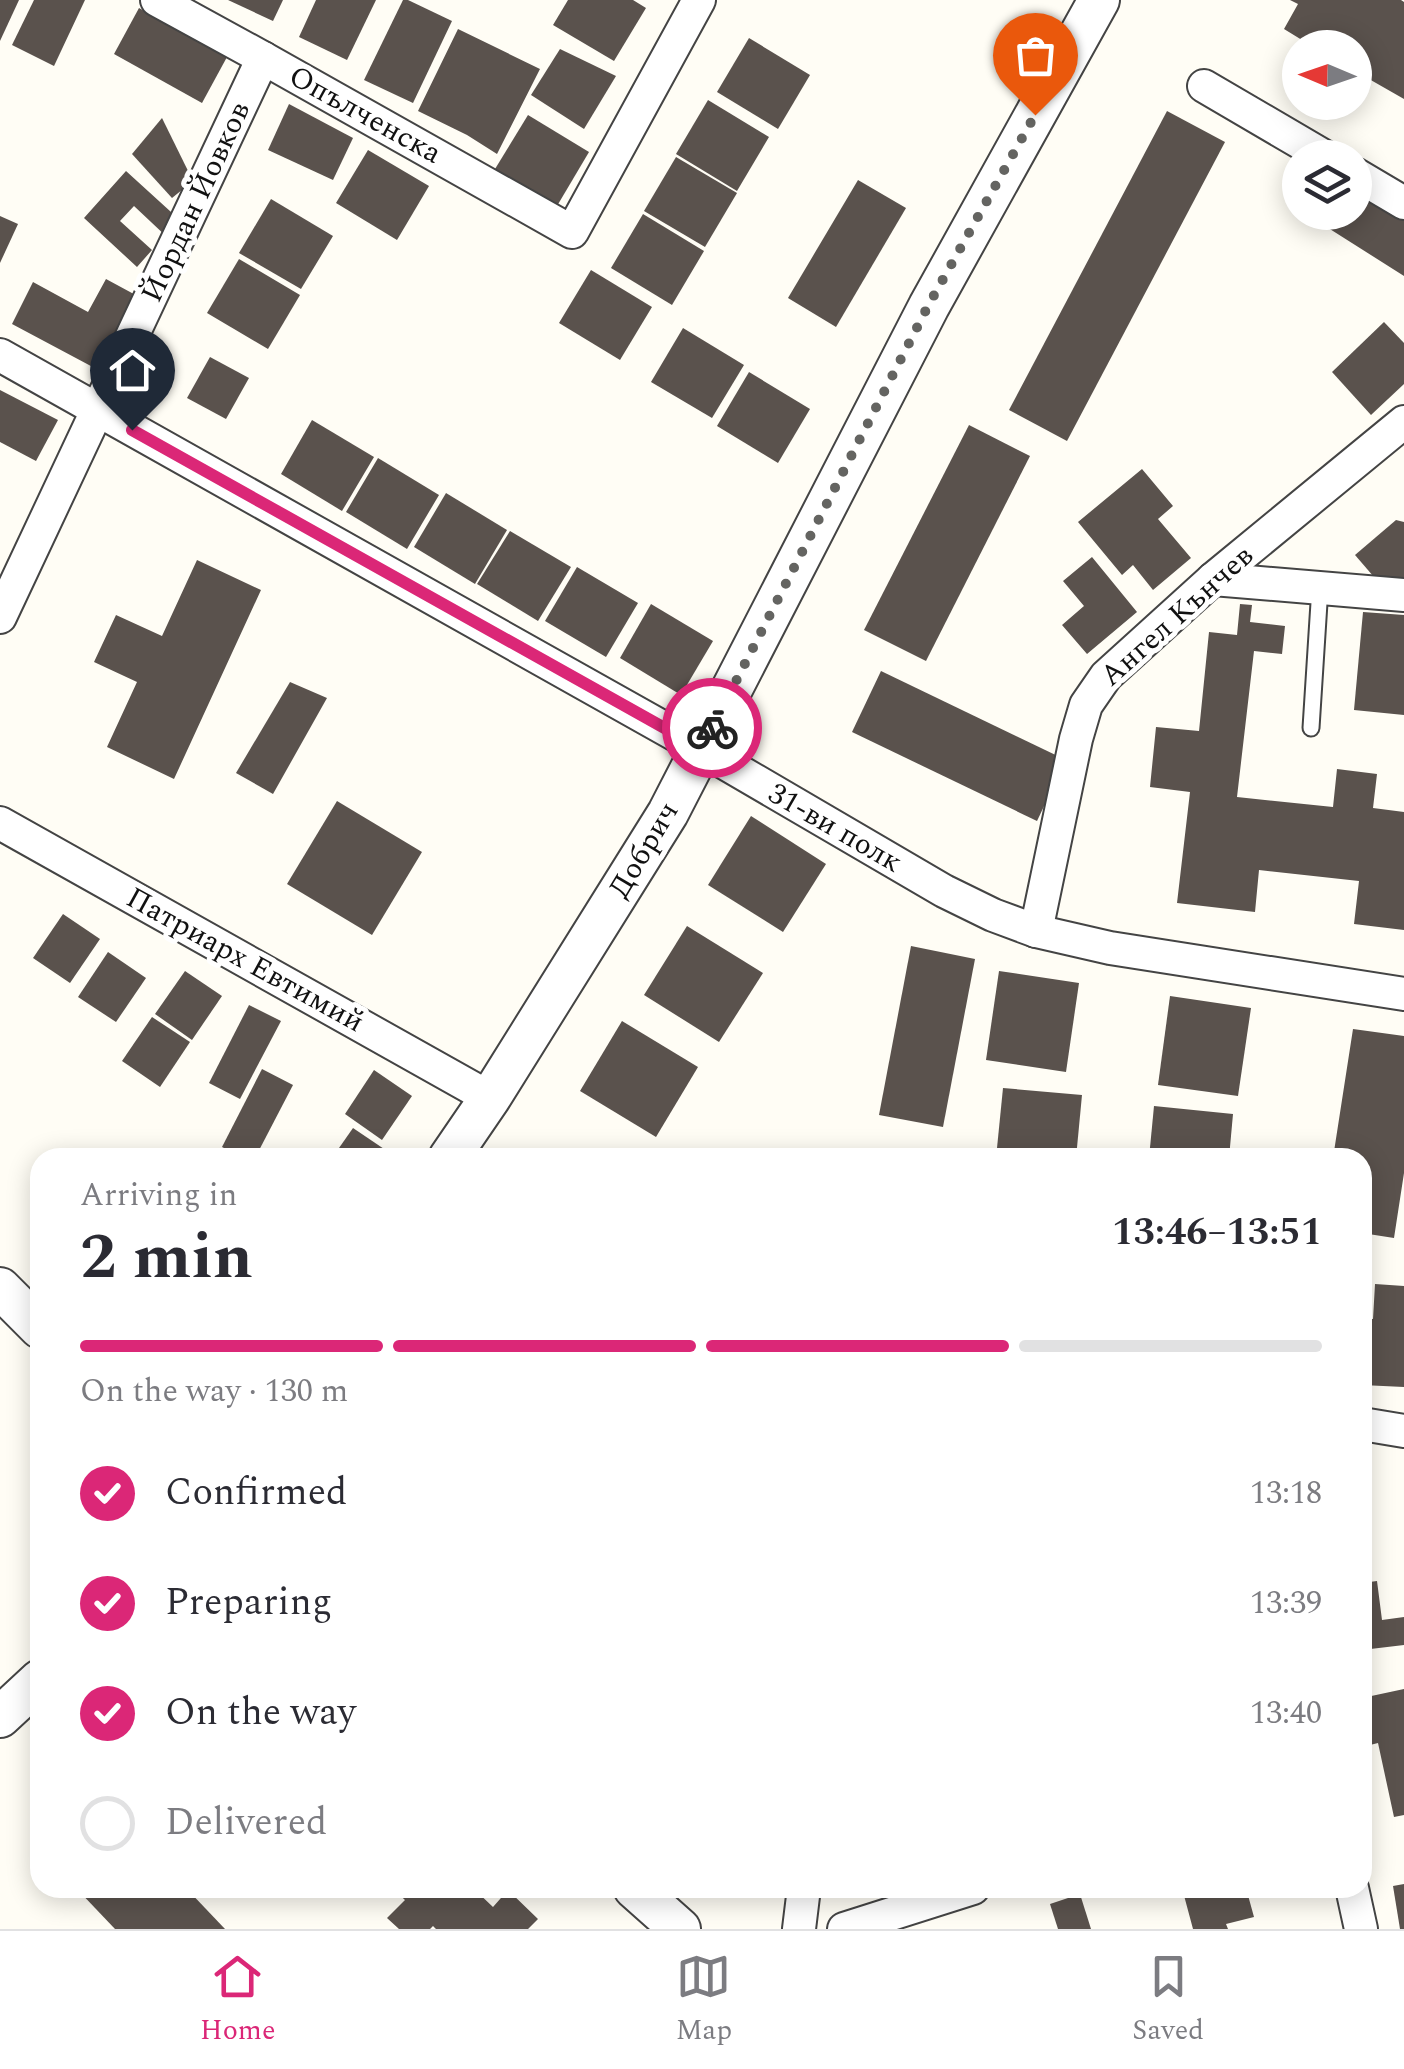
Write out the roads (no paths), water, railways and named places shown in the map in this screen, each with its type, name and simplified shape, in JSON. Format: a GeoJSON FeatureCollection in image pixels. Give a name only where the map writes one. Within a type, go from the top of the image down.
{"type":"FeatureCollection","features":[{"type":"Feature","properties":{"kind":"street","name":"Опълченска"},"geometry":{"type":"LineString","coordinates":[[156,0],[572,232],[699,0]]}},
{"type":"Feature","properties":{"kind":"street","name":"Добрич"},"geometry":{"type":"LineString","coordinates":[[456,1148],[668,813],[928,306],[1099,0]]}},
{"type":"Feature","properties":{"kind":"street","name":"Йордан Йовков"},"geometry":{"type":"LineString","coordinates":[[0,617],[263,58]]}},
{"type":"Feature","properties":{"kind":"street"},"geometry":{"type":"LineString","coordinates":[[1204,86],[1297,140]]}},
{"type":"Feature","properties":{"kind":"street"},"geometry":{"type":"LineString","coordinates":[[1372,184],[1404,203]]}},
{"type":"Feature","properties":{"kind":"street","name":"31-ви полк"},"geometry":{"type":"LineString","coordinates":[[0,355],[702,749],[944,892],[1036,931],[1110,948],[1404,994]]}},
{"type":"Feature","properties":{"kind":"street","name":"Ангел Кънчев"},"geometry":{"type":"LineString","coordinates":[[1036,931],[1076,740],[1086,705],[1106,676],[1213,579],[1404,422]]}},
{"type":"Feature","properties":{"kind":"street"},"geometry":{"type":"LineString","coordinates":[[1213,579],[1404,594]]}},
{"type":"Feature","properties":{"kind":"street","name":"Патриарх Евтимий"},"geometry":{"type":"LineString","coordinates":[[0,823],[490,1098]]}},
{"type":"Feature","properties":{"kind":"street"},"geometry":{"type":"LineString","coordinates":[[0,1288],[30,1318]]}},
{"type":"Feature","properties":{"kind":"street"},"geometry":{"type":"LineString","coordinates":[[1372,1426],[1404,1431]]}},
{"type":"Feature","properties":{"kind":"street"},"geometry":{"type":"LineString","coordinates":[[0,1717],[30,1689]]}},
{"type":"Feature","properties":{"kind":"street"},"geometry":{"type":"LineString","coordinates":[[645,1898],[680,1929]]}},
{"type":"Feature","properties":{"kind":"street"},"geometry":{"type":"LineString","coordinates":[[799,1929],[803,1898]]}},
{"type":"Feature","properties":{"kind":"street"},"geometry":{"type":"LineString","coordinates":[[844,1929],[942,1898]]}},
{"type":"Feature","properties":{"kind":"street"},"geometry":{"type":"LineString","coordinates":[[1354,1898],[1361,1929]]}},
{"type":"Feature","properties":{"kind":"lane"},"geometry":{"type":"LineString","coordinates":[[1311,728],[1320,588]]}}]}
